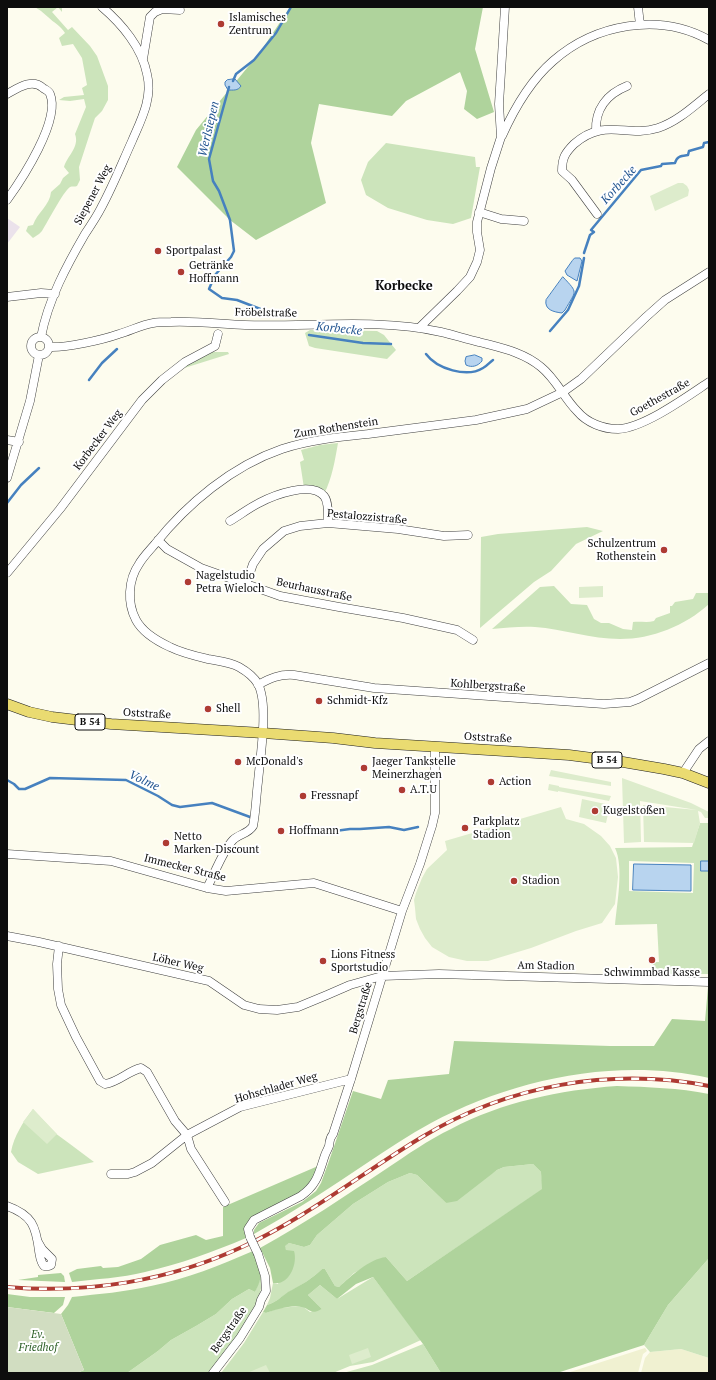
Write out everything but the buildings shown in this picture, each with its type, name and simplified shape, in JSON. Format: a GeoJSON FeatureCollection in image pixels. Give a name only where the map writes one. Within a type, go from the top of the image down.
{"type":"FeatureCollection","features":[{"type":"Feature","properties":{"kind":"main road","name":"Oststraße"},"geometry":{"type":"LineString","coordinates":[[7,704],[29,712],[52,717],[104,724],[263,733],[435,748],[569,755],[623,762],[683,773],[709,783]]}},
{"type":"Feature","properties":{"kind":"street","name":"Siepener Weg"},"geometry":{"type":"LineString","coordinates":[[7,478],[19,442],[34,382],[39,354],[32,350],[31,346],[34,339],[41,337],[44,322],[69,262],[102,207],[146,108],[148,75],[143,60],[138,49],[127,34],[102,7]]}},
{"type":"Feature","properties":{"kind":"street"},"geometry":{"type":"LineString","coordinates":[[501,137],[499,104],[505,7]]}},
{"type":"Feature","properties":{"kind":"street"},"geometry":{"type":"LineString","coordinates":[[638,7],[640,25]]}},
{"type":"Feature","properties":{"kind":"street","name":"Siepener Weg"},"geometry":{"type":"LineString","coordinates":[[143,60],[150,17],[155,12],[162,9],[180,10]]}},
{"type":"Feature","properties":{"kind":"street"},"geometry":{"type":"LineString","coordinates":[[419,328],[441,308],[470,277],[477,262],[480,250],[477,232],[479,212],[501,137],[522,99],[553,62],[570,48],[589,37],[616,28],[640,25],[674,27],[709,40]]}},
{"type":"Feature","properties":{"kind":"street"},"geometry":{"type":"LineString","coordinates":[[7,94],[30,84],[40,84],[50,93],[51,110],[45,133],[28,168],[7,200]]}},
{"type":"Feature","properties":{"kind":"street"},"geometry":{"type":"LineString","coordinates":[[596,131],[597,117],[604,104],[616,90],[627,86]]}},
{"type":"Feature","properties":{"kind":"street"},"geometry":{"type":"LineString","coordinates":[[597,214],[572,180],[562,171],[562,159],[570,148],[582,138],[596,131],[607,129],[638,131],[658,128],[689,110],[709,94]]}},
{"type":"Feature","properties":{"kind":"street"},"geometry":{"type":"LineString","coordinates":[[479,212],[501,219],[524,221]]}},
{"type":"Feature","properties":{"kind":"street","name":"Zum Rothenstein"},"geometry":{"type":"LineString","coordinates":[[258,684],[248,673],[238,666],[197,657],[176,650],[159,641],[144,630],[137,622],[132,612],[130,597],[131,582],[138,565],[158,540],[193,504],[220,482],[249,463],[281,449],[321,439],[476,420],[501,416],[527,409],[563,392],[581,379],[665,300],[709,272]]}},
{"type":"Feature","properties":{"kind":"street"},"geometry":{"type":"LineString","coordinates":[[8,298],[41,293],[55,294]]}},
{"type":"Feature","properties":{"kind":"street","name":"Fröbelstraße"},"geometry":{"type":"LineString","coordinates":[[49,347],[118,335],[152,323],[386,324],[440,332],[516,352],[542,367],[563,392]]}},
{"type":"Feature","properties":{"kind":"street","name":"Korbecker Weg"},"geometry":{"type":"LineString","coordinates":[[7,573],[60,509],[142,400],[162,380],[185,362],[215,346],[218,334]]}},
{"type":"Feature","properties":{"kind":"street"},"geometry":{"type":"LineString","coordinates":[[39,354],[46,353],[49,347],[47,340],[41,337]]}},
{"type":"Feature","properties":{"kind":"street","name":"Goethestraße"},"geometry":{"type":"LineString","coordinates":[[563,392],[576,411],[585,419],[594,424],[607,428],[619,429],[635,426],[682,400],[709,382]]}},
{"type":"Feature","properties":{"kind":"street"},"geometry":{"type":"LineString","coordinates":[[7,440],[19,442]]}},
{"type":"Feature","properties":{"kind":"street"},"geometry":{"type":"LineString","coordinates":[[230,521],[273,497],[307,489],[316,490],[325,497],[328,510],[328,523]]}},
{"type":"Feature","properties":{"kind":"street","name":"Pestalozzistraße"},"geometry":{"type":"LineString","coordinates":[[246,584],[253,564],[263,549],[284,531],[300,526],[328,523],[398,529],[444,536],[468,535]]}},
{"type":"Feature","properties":{"kind":"street","name":"Beurhausstraße"},"geometry":{"type":"LineString","coordinates":[[158,540],[167,549],[201,568],[280,596],[403,618],[457,630],[473,640]]}},
{"type":"Feature","properties":{"kind":"street","name":"Kohlbergstraße"},"geometry":{"type":"LineString","coordinates":[[258,684],[268,679],[289,674],[374,688],[604,704],[630,702],[638,699],[709,663]]}},
{"type":"Feature","properties":{"kind":"street"},"geometry":{"type":"LineString","coordinates":[[207,888],[233,840],[247,832],[253,826],[263,733],[262,701],[258,684]]}},
{"type":"Feature","properties":{"kind":"street"},"geometry":{"type":"LineString","coordinates":[[683,773],[699,749],[709,740]]}},
{"type":"Feature","properties":{"kind":"street","name":"Bergstraße"},"geometry":{"type":"LineString","coordinates":[[213,1373],[240,1338],[259,1307],[266,1291],[265,1276],[248,1229],[254,1220],[308,1191],[314,1184],[329,1147],[329,1139],[333,1134],[351,1079],[402,911],[420,864],[435,813],[435,748]]}},
{"type":"Feature","properties":{"kind":"street","name":"Immecker Straße"},"geometry":{"type":"LineString","coordinates":[[7,854],[111,860],[207,888],[226,891],[314,883],[402,911]]}},
{"type":"Feature","properties":{"kind":"street","name":"Löher Weg"},"geometry":{"type":"LineString","coordinates":[[7,936],[59,946],[209,981],[244,1005],[259,1009],[277,1010],[298,1006],[350,985],[382,976]]}},
{"type":"Feature","properties":{"kind":"street"},"geometry":{"type":"LineString","coordinates":[[59,946],[57,964],[58,989],[61,1005],[76,1037],[100,1081],[105,1084],[113,1083],[134,1070],[141,1068],[147,1072],[175,1121],[187,1135],[191,1149],[225,1202]]}},
{"type":"Feature","properties":{"kind":"street","name":"Am Stadion"},"geometry":{"type":"LineString","coordinates":[[382,976],[439,974],[709,982]]}},
{"type":"Feature","properties":{"kind":"street","name":"Hohschlader Weg"},"geometry":{"type":"LineString","coordinates":[[111,1174],[128,1174],[135,1172],[152,1163],[187,1135],[240,1107],[351,1079]]}},
{"type":"Feature","properties":{"kind":"street"},"geometry":{"type":"LineString","coordinates":[[7,1206],[19,1211],[30,1220],[35,1227],[38,1242]]}},
{"type":"Feature","properties":{"kind":"shaded area"},"geometry":{"type":"Polygon","coordinates":[[[7,218],[20,227],[7,244],[7,218]]]}},
{"type":"Feature","properties":{"kind":"green space"},"geometry":{"type":"Polygon","coordinates":[[[34,7],[58,7],[52,12],[68,30],[72,27],[90,46],[97,56],[108,86],[108,100],[102,111],[95,118],[79,167],[80,180],[77,186],[70,187],[67,190],[42,231],[33,238],[26,231],[28,226],[33,225],[46,205],[51,192],[69,173],[64,167],[75,147],[75,134],[86,107],[84,99],[70,101],[59,100],[64,97],[84,95],[82,88],[87,85],[82,58],[73,44],[62,46],[59,38],[65,33],[63,30],[41,11],[34,7]]]}},
{"type":"Feature","properties":{"kind":"green space"},"geometry":{"type":"Polygon","coordinates":[[[290,7],[483,7],[475,49],[494,112],[477,119],[464,109],[467,91],[460,72],[406,101],[392,116],[319,104],[311,143],[326,203],[256,240],[230,220],[177,167],[196,130],[261,51],[290,7]]]}},
{"type":"Feature","properties":{"kind":"green space"},"geometry":{"type":"Polygon","coordinates":[[[386,143],[475,157],[476,167],[480,167],[471,218],[453,224],[427,220],[388,208],[366,195],[361,180],[368,162],[386,143]]]}},
{"type":"Feature","properties":{"kind":"green space"},"geometry":{"type":"Polygon","coordinates":[[[678,183],[683,183],[687,186],[689,190],[688,196],[655,211],[650,196],[678,183]]]}},
{"type":"Feature","properties":{"kind":"green space"},"geometry":{"type":"Polygon","coordinates":[[[310,330],[377,331],[384,335],[396,350],[387,359],[315,348],[309,346],[305,333],[310,330]]]}},
{"type":"Feature","properties":{"kind":"green space"},"geometry":{"type":"Polygon","coordinates":[[[209,352],[228,352],[229,354],[178,370],[209,352]]]}},
{"type":"Feature","properties":{"kind":"green space"},"geometry":{"type":"Polygon","coordinates":[[[338,443],[331,476],[324,494],[304,488],[300,462],[304,460],[301,450],[320,445],[338,443]]]}},
{"type":"Feature","properties":{"kind":"green space"},"geometry":{"type":"Polygon","coordinates":[[[587,527],[603,531],[576,544],[551,571],[534,582],[480,628],[481,537],[498,534],[587,527]]]}},
{"type":"Feature","properties":{"kind":"green space"},"geometry":{"type":"Polygon","coordinates":[[[554,586],[571,604],[587,605],[594,619],[601,623],[609,623],[623,629],[632,630],[633,622],[654,621],[656,618],[670,613],[670,606],[672,606],[675,602],[693,599],[696,593],[709,593],[709,604],[700,612],[679,625],[644,637],[609,639],[535,627],[492,629],[540,587],[554,586]]]}},
{"type":"Feature","properties":{"kind":"green space"},"geometry":{"type":"Polygon","coordinates":[[[603,586],[603,597],[579,598],[579,587],[603,586]]]}},
{"type":"Feature","properties":{"kind":"green space"},"geometry":{"type":"Polygon","coordinates":[[[551,770],[611,782],[611,786],[549,776],[551,770]]]}},
{"type":"Feature","properties":{"kind":"green space"},"geometry":{"type":"Polygon","coordinates":[[[622,778],[691,803],[709,812],[709,818],[705,818],[701,812],[698,811],[700,823],[694,843],[644,842],[643,805],[697,810],[640,801],[641,842],[624,843],[622,778]]]}},
{"type":"Feature","properties":{"kind":"green space"},"geometry":{"type":"Polygon","coordinates":[[[549,784],[611,796],[609,801],[558,792],[548,790],[549,784]]]}},
{"type":"Feature","properties":{"kind":"green space","name":"Kugelstoßen"},"geometry":{"type":"Polygon","coordinates":[[[582,799],[610,805],[606,823],[579,817],[582,799]]]}},
{"type":"Feature","properties":{"kind":"green space"},"geometry":{"type":"Polygon","coordinates":[[[561,807],[566,819],[584,824],[601,836],[610,846],[616,858],[618,877],[615,904],[602,923],[531,948],[488,961],[467,961],[449,957],[432,947],[425,938],[416,919],[414,900],[427,869],[447,850],[445,841],[561,807]]]}},
{"type":"Feature","properties":{"kind":"green space"},"geometry":{"type":"Polygon","coordinates":[[[700,823],[709,823],[709,861],[701,861],[701,870],[709,871],[709,974],[700,974],[688,977],[652,977],[653,962],[659,962],[657,924],[615,925],[619,865],[615,848],[692,847],[700,823]],[[629,861],[629,891],[693,893],[694,863],[629,861]]]}},
{"type":"Feature","properties":{"kind":"green space"},"geometry":{"type":"Polygon","coordinates":[[[708,987],[709,1078],[674,1072],[638,1070],[602,1071],[566,1076],[496,1094],[431,1123],[391,1147],[311,1200],[254,1234],[254,1230],[259,1223],[302,1202],[316,1191],[321,1183],[353,1091],[381,1099],[388,1080],[449,1074],[454,1041],[654,1046],[672,1019],[705,1021],[708,987]]]}},
{"type":"Feature","properties":{"kind":"green space"},"geometry":{"type":"Polygon","coordinates":[[[617,1086],[675,1089],[709,1094],[709,1258],[668,1305],[644,1345],[557,1373],[441,1373],[423,1344],[373,1277],[356,1284],[337,1299],[320,1285],[308,1295],[322,1309],[318,1311],[313,1312],[302,1307],[294,1306],[266,1313],[263,1312],[267,1305],[306,1282],[322,1269],[325,1269],[335,1286],[339,1287],[367,1264],[386,1257],[407,1281],[542,1189],[541,1172],[533,1164],[504,1167],[497,1170],[457,1201],[446,1203],[417,1175],[410,1173],[388,1182],[353,1204],[317,1235],[310,1245],[304,1247],[289,1243],[285,1246],[286,1250],[294,1251],[295,1262],[288,1278],[279,1283],[273,1283],[270,1268],[260,1248],[324,1210],[442,1133],[470,1120],[490,1111],[553,1094],[617,1086]]]}},
{"type":"Feature","properties":{"kind":"green space"},"geometry":{"type":"Polygon","coordinates":[[[33,1109],[55,1133],[94,1162],[38,1174],[18,1162],[11,1152],[12,1146],[19,1129],[33,1109]]]}},
{"type":"Feature","properties":{"kind":"green space"},"geometry":{"type":"Polygon","coordinates":[[[33,1109],[57,1134],[47,1144],[23,1122],[33,1109]]]}},
{"type":"Feature","properties":{"kind":"green space"},"geometry":{"type":"Polygon","coordinates":[[[533,1164],[541,1172],[543,1189],[407,1281],[386,1257],[354,1273],[339,1287],[335,1286],[325,1269],[322,1269],[306,1282],[267,1305],[273,1283],[278,1284],[286,1250],[284,1246],[289,1243],[304,1247],[310,1245],[317,1235],[353,1204],[388,1182],[410,1173],[417,1175],[446,1203],[497,1170],[504,1167],[533,1164]]]}},
{"type":"Feature","properties":{"kind":"green space"},"geometry":{"type":"Polygon","coordinates":[[[318,1166],[314,1178],[300,1194],[249,1221],[246,1230],[246,1238],[196,1257],[158,1269],[127,1276],[72,1282],[69,1273],[77,1269],[101,1266],[103,1268],[118,1267],[141,1259],[160,1245],[196,1235],[206,1240],[223,1236],[223,1207],[318,1166]]]}},
{"type":"Feature","properties":{"kind":"green space"},"geometry":{"type":"Polygon","coordinates":[[[253,1251],[261,1276],[255,1292],[249,1289],[232,1299],[216,1314],[171,1340],[127,1373],[77,1373],[84,1370],[61,1314],[72,1297],[141,1288],[177,1280],[253,1251]]]}},
{"type":"Feature","properties":{"kind":"green space"},"geometry":{"type":"Polygon","coordinates":[[[709,1258],[709,1358],[681,1349],[650,1352],[644,1345],[668,1305],[709,1258]]]}},
{"type":"Feature","properties":{"kind":"green space"},"geometry":{"type":"Polygon","coordinates":[[[61,1273],[64,1276],[65,1282],[18,1280],[38,1277],[38,1275],[61,1273]]]}},
{"type":"Feature","properties":{"kind":"green space"},"geometry":{"type":"Polygon","coordinates":[[[262,1274],[258,1300],[252,1313],[236,1339],[210,1373],[127,1373],[171,1340],[216,1314],[232,1299],[249,1289],[255,1292],[262,1274]]]}},
{"type":"Feature","properties":{"kind":"green space"},"geometry":{"type":"Polygon","coordinates":[[[373,1277],[421,1340],[373,1362],[350,1366],[333,1373],[221,1373],[244,1343],[263,1312],[266,1313],[279,1308],[302,1306],[310,1312],[322,1309],[308,1295],[320,1285],[337,1299],[373,1277]]]}},
{"type":"Feature","properties":{"kind":"green space"},"geometry":{"type":"Polygon","coordinates":[[[7,1294],[30,1297],[65,1297],[63,1305],[54,1313],[7,1307],[7,1294]]]}},
{"type":"Feature","properties":{"kind":"green space","name":"Ev. Friedhof"},"geometry":{"type":"Polygon","coordinates":[[[7,1307],[61,1314],[84,1370],[77,1373],[7,1373],[7,1307]]]}},
{"type":"Feature","properties":{"kind":"green space"},"geometry":{"type":"Polygon","coordinates":[[[423,1344],[441,1373],[343,1373],[372,1365],[423,1344]]]}},
{"type":"Feature","properties":{"kind":"green space"},"geometry":{"type":"Polygon","coordinates":[[[368,1348],[371,1357],[352,1364],[349,1355],[368,1348]]]}},
{"type":"Feature","properties":{"kind":"green space"},"geometry":{"type":"Polygon","coordinates":[[[645,1348],[647,1351],[643,1354],[638,1373],[567,1373],[645,1348]]]}},
{"type":"Feature","properties":{"kind":"green space"},"geometry":{"type":"Polygon","coordinates":[[[681,1349],[709,1358],[709,1373],[641,1373],[645,1358],[650,1352],[681,1349]]]}},
{"type":"Feature","properties":{"kind":"green space"},"geometry":{"type":"Polygon","coordinates":[[[266,1365],[270,1373],[247,1373],[266,1365]]]}},
{"type":"Feature","properties":{"kind":"water"},"geometry":{"type":"Polygon","coordinates":[[[235,79],[241,86],[240,88],[228,90],[225,82],[227,80],[235,79]]]}},
{"type":"Feature","properties":{"kind":"water"},"geometry":{"type":"Polygon","coordinates":[[[575,258],[580,258],[582,261],[577,281],[567,275],[565,271],[575,258]]]}},
{"type":"Feature","properties":{"kind":"water"},"geometry":{"type":"Polygon","coordinates":[[[563,277],[572,287],[574,292],[562,313],[550,310],[547,306],[546,300],[563,277]]]}},
{"type":"Feature","properties":{"kind":"water"},"geometry":{"type":"Polygon","coordinates":[[[475,355],[482,358],[482,361],[475,366],[466,365],[466,357],[475,355]]]}},
{"type":"Feature","properties":{"kind":"water"},"geometry":{"type":"Polygon","coordinates":[[[701,861],[709,861],[709,871],[701,871],[701,861]]]}},
{"type":"Feature","properties":{"kind":"water"},"geometry":{"type":"Polygon","coordinates":[[[634,864],[691,865],[691,891],[633,890],[634,864]]]}},
{"type":"Feature","properties":{"kind":"waterway","name":"Werlsiepen"},"geometry":{"type":"LineString","coordinates":[[233,81],[236,74],[254,60],[276,33],[291,7]]}},
{"type":"Feature","properties":{"kind":"waterway","name":"Werlsiepen"},"geometry":{"type":"LineString","coordinates":[[229,87],[209,159],[213,181],[219,191],[230,220],[234,251],[231,257],[215,275],[209,289],[222,298],[237,300],[263,310]]}},
{"type":"Feature","properties":{"kind":"waterway","name":"Korbecke"},"geometry":{"type":"LineString","coordinates":[[584,253],[590,235],[594,232],[591,230],[641,170],[661,166],[662,164],[675,163],[681,156],[688,155],[689,151],[703,147],[704,143],[709,142]]}},
{"type":"Feature","properties":{"kind":"waterway","name":"Korbecke"},"geometry":{"type":"LineString","coordinates":[[550,331],[568,310],[579,286],[584,258]]}},
{"type":"Feature","properties":{"kind":"waterway","name":"Korbecke"},"geometry":{"type":"LineString","coordinates":[[309,335],[363,343],[391,344]]}},
{"type":"Feature","properties":{"kind":"waterway","name":"Korbecke"},"geometry":{"type":"LineString","coordinates":[[89,380],[102,363],[117,349]]}},
{"type":"Feature","properties":{"kind":"waterway","name":"Korbecke"},"geometry":{"type":"LineString","coordinates":[[426,354],[437,364],[445,368],[461,372],[476,371],[493,360]]}},
{"type":"Feature","properties":{"kind":"waterway","name":"Korbecke"},"geometry":{"type":"LineString","coordinates":[[7,503],[21,485],[39,468]]}},
{"type":"Feature","properties":{"kind":"waterway","name":"Volme"},"geometry":{"type":"LineString","coordinates":[[7,780],[19,789],[25,789],[50,778],[126,780],[158,796],[172,805],[180,807],[212,803],[250,817]]}},
{"type":"Feature","properties":{"kind":"waterway","name":"Volme"},"geometry":{"type":"LineString","coordinates":[[320,833],[350,829],[389,827],[404,830],[418,827]]}},
{"type":"Feature","properties":{"kind":"railway"},"geometry":{"type":"LineString","coordinates":[[7,1287],[37,1289],[67,1288],[127,1282],[186,1269],[214,1259],[242,1247],[289,1223],[422,1137],[455,1119],[489,1104],[525,1093],[561,1085],[598,1080],[635,1079],[672,1081],[709,1086]]}},
{"type":"Feature","properties":{"kind":"place","name":"Islamisches Zentrum"},"geometry":{"type":"Point","coordinates":[221,24]}},
{"type":"Feature","properties":{"kind":"place","name":"Sportpalast"},"geometry":{"type":"Point","coordinates":[158,251]}},
{"type":"Feature","properties":{"kind":"place","name":"Getränke Hoffmann"},"geometry":{"type":"Point","coordinates":[181,272]}},
{"type":"Feature","properties":{"kind":"place","name":"Schulzentrum Rothenstein"},"geometry":{"type":"Point","coordinates":[664,550]}},
{"type":"Feature","properties":{"kind":"place","name":"Nagelstudio Petra Wieloch"},"geometry":{"type":"Point","coordinates":[188,582]}},
{"type":"Feature","properties":{"kind":"place","name":"Schmidt-Kfz"},"geometry":{"type":"Point","coordinates":[319,701]}},
{"type":"Feature","properties":{"kind":"place","name":"Shell"},"geometry":{"type":"Point","coordinates":[208,709]}},
{"type":"Feature","properties":{"kind":"place","name":"McDonald's"},"geometry":{"type":"Point","coordinates":[238,762]}},
{"type":"Feature","properties":{"kind":"place","name":"Jaeger Tankstelle Meinerzhagen"},"geometry":{"type":"Point","coordinates":[364,768]}},
{"type":"Feature","properties":{"kind":"place","name":"Action"},"geometry":{"type":"Point","coordinates":[491,782]}},
{"type":"Feature","properties":{"kind":"place","name":"A.T.U"},"geometry":{"type":"Point","coordinates":[402,790]}},
{"type":"Feature","properties":{"kind":"place","name":"Fressnapf"},"geometry":{"type":"Point","coordinates":[303,796]}},
{"type":"Feature","properties":{"kind":"place","name":"Kugelstoßen"},"geometry":{"type":"Point","coordinates":[595,811]}},
{"type":"Feature","properties":{"kind":"place","name":"Parkplatz Stadion"},"geometry":{"type":"Point","coordinates":[465,828]}},
{"type":"Feature","properties":{"kind":"place","name":"Hoffmann"},"geometry":{"type":"Point","coordinates":[281,831]}},
{"type":"Feature","properties":{"kind":"place","name":"Netto Marken-Discount"},"geometry":{"type":"Point","coordinates":[166,843]}},
{"type":"Feature","properties":{"kind":"place","name":"Stadion"},"geometry":{"type":"Point","coordinates":[514,881]}},
{"type":"Feature","properties":{"kind":"place","name":"Schwimmbad Kasse"},"geometry":{"type":"Point","coordinates":[652,960]}},
{"type":"Feature","properties":{"kind":"place","name":"Lions Fitness Sportstudio"},"geometry":{"type":"Point","coordinates":[323,961]}},
{"type":"Feature","properties":{"kind":"district","name":"Korbecke"},"geometry":{"type":"Point","coordinates":[404,286]}}]}
